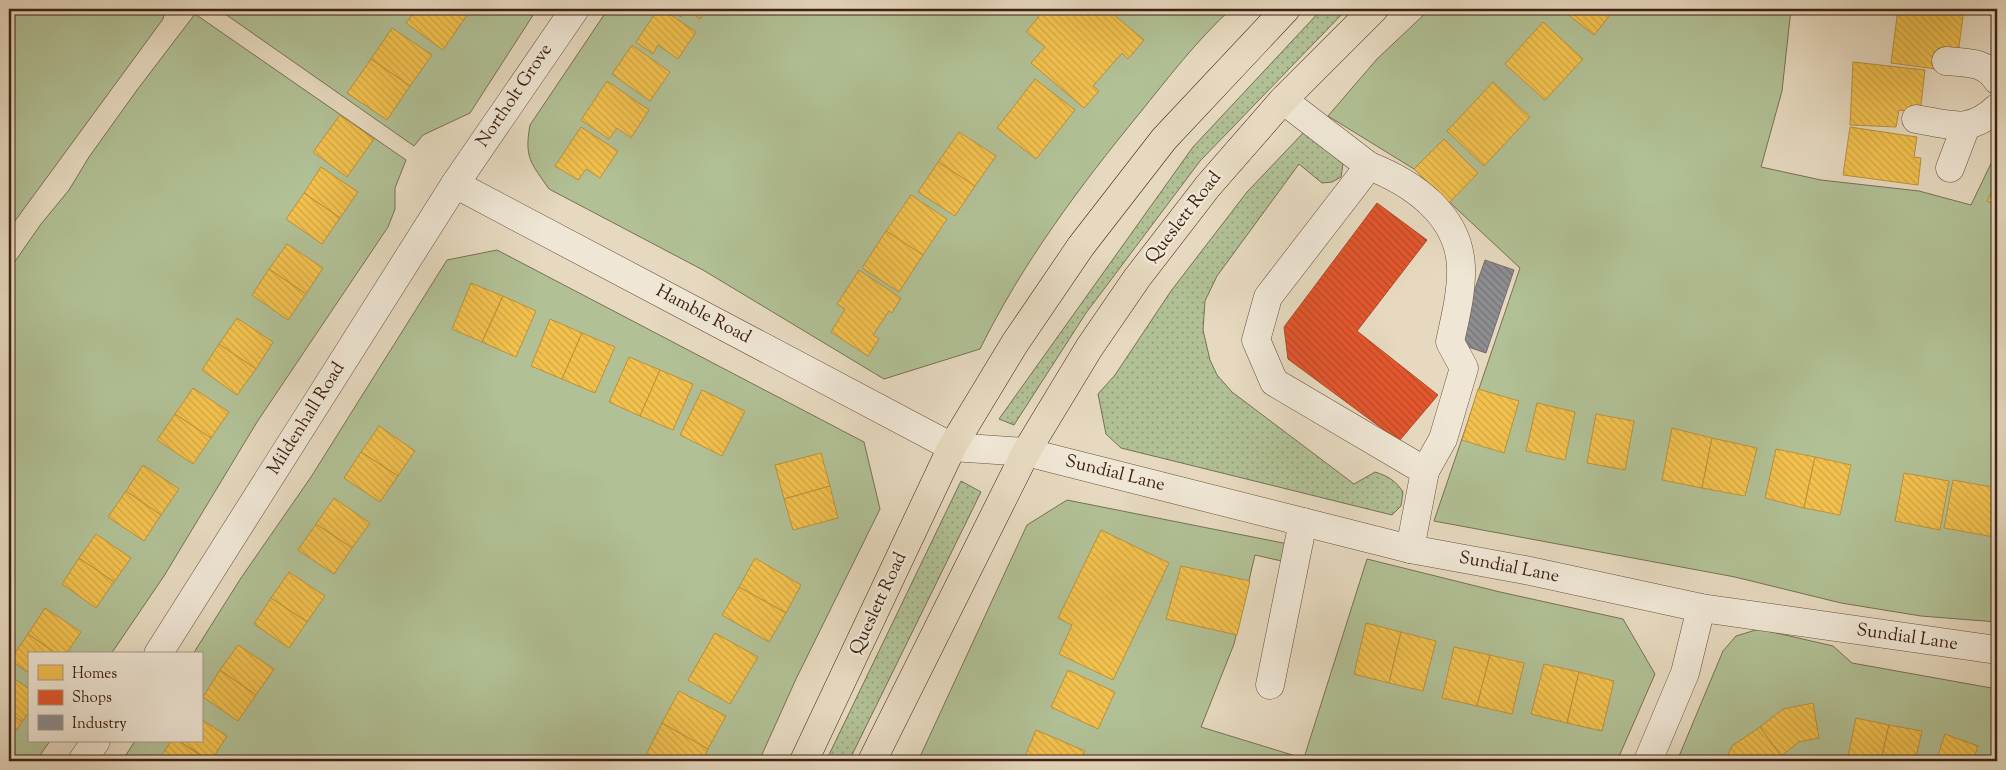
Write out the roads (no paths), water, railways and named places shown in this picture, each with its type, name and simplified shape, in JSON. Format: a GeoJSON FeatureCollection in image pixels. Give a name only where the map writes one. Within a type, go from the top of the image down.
{"type":"FeatureCollection","features":[{"type":"Feature","properties":{"kind":"highway","name":"Queslett Road"},"geometry":{"type":"LineString","coordinates":[[804,761],[952,447],[1015,343],[1081,246],[1164,139],[1286,9]]}},
{"type":"Feature","properties":{"kind":"highway","name":"Queslett Road"},"geometry":{"type":"LineString","coordinates":[[872,761],[1026,452],[1088,348],[1208,186],[1283,100],[1374,9]]}},
{"type":"Feature","properties":{"kind":"street","name":"Northolt Grove"},"geometry":{"type":"LineString","coordinates":[[455,184],[575,9]]}},
{"type":"Feature","properties":{"kind":"street"},"geometry":{"type":"LineString","coordinates":[[1946,62],[1980,64],[1995,71]]}},
{"type":"Feature","properties":{"kind":"street"},"geometry":{"type":"LineString","coordinates":[[1283,100],[1369,166],[1396,176],[1430,201],[1452,229],[1461,266],[1457,310],[1450,342],[1464,368],[1443,439],[1425,471],[1410,549]]}},
{"type":"Feature","properties":{"kind":"street"},"geometry":{"type":"LineString","coordinates":[[1916,119],[1966,126],[1983,121],[1997,108]]}},
{"type":"Feature","properties":{"kind":"street"},"geometry":{"type":"LineString","coordinates":[[1950,168],[1966,126]]}},
{"type":"Feature","properties":{"kind":"street"},"geometry":{"type":"LineString","coordinates":[[1369,166],[1268,297],[1256,340],[1274,382],[1425,471]]}},
{"type":"Feature","properties":{"kind":"street","name":"Hamble Road"},"geometry":{"type":"LineString","coordinates":[[455,184],[952,447]]}},
{"type":"Feature","properties":{"kind":"street","name":"Mildenhall Road"},"geometry":{"type":"LineString","coordinates":[[159,652],[455,184]]}},
{"type":"Feature","properties":{"kind":"street"},"geometry":{"type":"LineString","coordinates":[[952,447],[1026,452]]}},
{"type":"Feature","properties":{"kind":"street","name":"Sundial Lane"},"geometry":{"type":"LineString","coordinates":[[1026,452],[1410,549],[1525,570],[1701,608],[1997,650]]}},
{"type":"Feature","properties":{"kind":"street"},"geometry":{"type":"LineString","coordinates":[[1270,685],[1303,522]]}},
{"type":"Feature","properties":{"kind":"street"},"geometry":{"type":"LineString","coordinates":[[1648,761],[1685,673],[1701,608]]}},
{"type":"Feature","properties":{"kind":"street"},"geometry":{"type":"LineString","coordinates":[[82,761],[95,742]]}}]}
